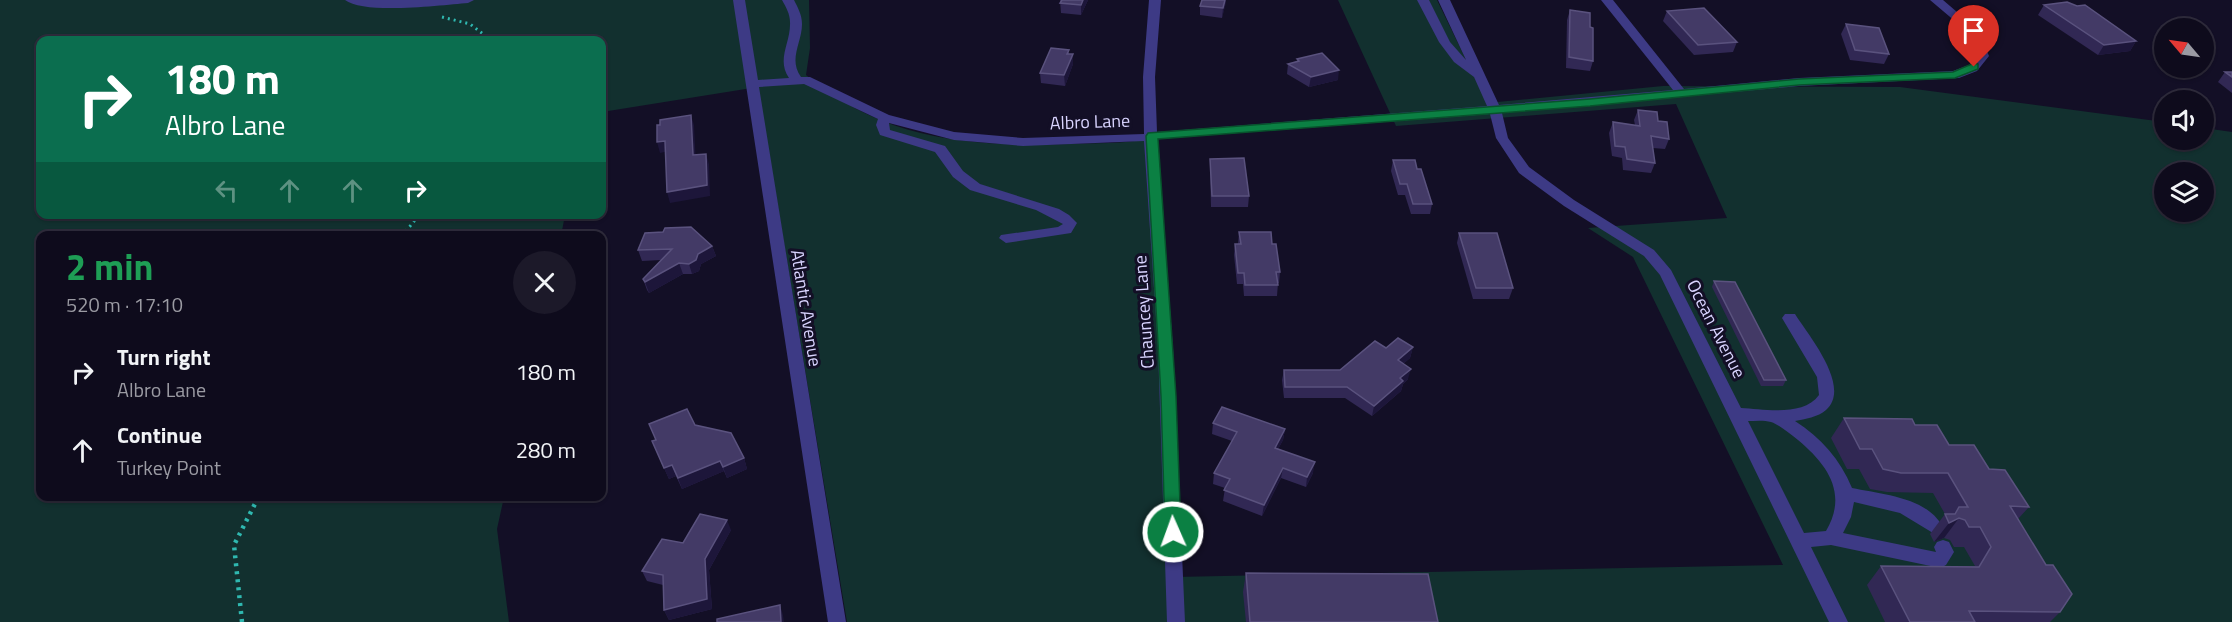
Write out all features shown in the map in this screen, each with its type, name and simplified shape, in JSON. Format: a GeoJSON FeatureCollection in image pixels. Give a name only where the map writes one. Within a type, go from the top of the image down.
{"type":"FeatureCollection","features":[{"type":"Feature","properties":{"kind":"street"},"geometry":{"type":"LineString","coordinates":[[355,1],[383,5],[468,0]]}},
{"type":"Feature","properties":{"kind":"street","name":"Atlantic Avenue"},"geometry":{"type":"LineString","coordinates":[[739,0],[837,622]]}},
{"type":"Feature","properties":{"kind":"street"},"geometry":{"type":"LineString","coordinates":[[788,0],[794,9],[798,25],[788,64],[790,73],[796,79]]}},
{"type":"Feature","properties":{"kind":"street","name":"Chauncey Lane"},"geometry":{"type":"LineString","coordinates":[[1155,0],[1150,38],[1152,136],[1169,396],[1176,622]]}},
{"type":"Feature","properties":{"kind":"street"},"geometry":{"type":"LineString","coordinates":[[1423,0],[1455,59],[1478,74]]}},
{"type":"Feature","properties":{"kind":"street","name":"Ocean Avenue"},"geometry":{"type":"LineString","coordinates":[[1444,0],[1495,109],[1502,138],[1524,170],[1569,203],[1649,253],[1666,273],[1839,622]]}},
{"type":"Feature","properties":{"kind":"street"},"geometry":{"type":"LineString","coordinates":[[1607,0],[1681,93]]}},
{"type":"Feature","properties":{"kind":"street","name":"Albro Lane"},"geometry":{"type":"LineString","coordinates":[[752,84],[796,79],[810,81],[885,118],[954,136],[1023,142],[1134,139],[1681,93],[1836,81],[1955,75],[1973,68],[1983,56],[1974,32],[1936,0]]}},
{"type":"Feature","properties":{"kind":"street"},"geometry":{"type":"LineString","coordinates":[[885,118],[882,125],[885,132],[940,149],[965,182],[1050,211],[1064,217],[1070,224],[1066,230],[1058,232],[1006,238]]}},
{"type":"Feature","properties":{"kind":"street"},"geometry":{"type":"LineString","coordinates":[[1736,414],[1806,413],[1822,406],[1826,400],[1827,383],[1790,318]]}},
{"type":"Feature","properties":{"kind":"street"},"geometry":{"type":"LineString","coordinates":[[1770,415],[1788,423],[1806,437],[1827,459],[1842,486],[1845,503],[1831,538]]}},
{"type":"Feature","properties":{"kind":"street"},"geometry":{"type":"LineString","coordinates":[[1843,493],[1916,511],[1928,519],[1933,526]]}},
{"type":"Feature","properties":{"kind":"street"},"geometry":{"type":"LineString","coordinates":[[1799,541],[1831,538],[1940,560],[1945,552],[1943,547]]}},
{"type":"Feature","properties":{"kind":"path"},"geometry":{"type":"LineString","coordinates":[[435,3],[431,10],[440,16],[470,24],[486,36]]}},
{"type":"Feature","properties":{"kind":"path"},"geometry":{"type":"LineString","coordinates":[[406,231],[416,219]]}},
{"type":"Feature","properties":{"kind":"path"},"geometry":{"type":"LineString","coordinates":[[242,622],[234,545],[256,501]]}},
{"type":"Feature","properties":{"kind":"green space"},"geometry":{"type":"Polygon","coordinates":[[[0,0],[809,0],[810,48],[806,75],[836,97],[867,114],[898,127],[964,141],[999,144],[1109,143],[1148,139],[1175,577],[1783,565],[1633,257],[1588,228],[1727,218],[1676,104],[1396,126],[1338,0],[1437,0],[1487,103],[1663,86],[1900,87],[2154,121],[2154,150],[2214,150],[2214,129],[2232,132],[2232,622],[847,622],[758,87],[606,111],[606,36],[36,36],[36,219],[564,219],[562,231],[36,231],[36,501],[503,501],[497,529],[509,622],[0,622],[0,0]]]}},
{"type":"Feature","properties":{"kind":"building"},"geometry":{"type":"Polygon","coordinates":[[[1062,0],[1083,0],[1081,5],[1060,3],[1062,0]]]}},
{"type":"Feature","properties":{"kind":"building"},"geometry":{"type":"Polygon","coordinates":[[[1202,0],[1225,0],[1223,8],[1200,6],[1202,0]]]}},
{"type":"Feature","properties":{"kind":"building"},"geometry":{"type":"Polygon","coordinates":[[[2067,2],[2077,6],[2085,5],[2136,41],[2104,45],[2044,5],[2067,2]]]}},
{"type":"Feature","properties":{"kind":"building"},"geometry":{"type":"Polygon","coordinates":[[[1704,8],[1737,42],[1698,45],[1667,11],[1704,8]]]}},
{"type":"Feature","properties":{"kind":"building"},"geometry":{"type":"Polygon","coordinates":[[[1570,10],[1590,13],[1590,27],[1593,28],[1593,61],[1569,57],[1570,10]]]}},
{"type":"Feature","properties":{"kind":"building"},"geometry":{"type":"Polygon","coordinates":[[[1846,24],[1879,28],[1889,54],[1855,50],[1846,24]]]}},
{"type":"Feature","properties":{"kind":"building"},"geometry":{"type":"Polygon","coordinates":[[[1051,48],[1069,50],[1067,54],[1073,54],[1064,75],[1040,73],[1051,48]]]}},
{"type":"Feature","properties":{"kind":"building"},"geometry":{"type":"Polygon","coordinates":[[[1322,53],[1339,70],[1311,77],[1288,64],[1299,61],[1297,59],[1322,53]]]}},
{"type":"Feature","properties":{"kind":"building"},"geometry":{"type":"Polygon","coordinates":[[[1638,110],[1657,112],[1658,121],[1667,122],[1669,139],[1651,136],[1655,163],[1627,159],[1625,147],[1615,146],[1613,122],[1640,126],[1638,110]]]}},
{"type":"Feature","properties":{"kind":"building"},"geometry":{"type":"Polygon","coordinates":[[[691,115],[693,155],[706,154],[707,185],[667,192],[665,141],[657,142],[657,125],[660,125],[660,120],[691,115]]]}},
{"type":"Feature","properties":{"kind":"building"},"geometry":{"type":"Polygon","coordinates":[[[1244,158],[1249,196],[1212,196],[1210,159],[1244,158]]]}},
{"type":"Feature","properties":{"kind":"building"},"geometry":{"type":"Polygon","coordinates":[[[1393,160],[1415,160],[1417,169],[1421,169],[1432,204],[1413,204],[1407,184],[1400,184],[1393,160]]]}},
{"type":"Feature","properties":{"kind":"building"},"geometry":{"type":"Polygon","coordinates":[[[691,227],[712,246],[698,254],[696,260],[689,264],[679,263],[645,282],[643,279],[672,249],[638,250],[645,233],[663,232],[665,228],[691,227]]]}},
{"type":"Feature","properties":{"kind":"building"},"geometry":{"type":"Polygon","coordinates":[[[1239,232],[1271,232],[1272,244],[1276,244],[1280,272],[1276,272],[1278,285],[1245,285],[1244,273],[1238,273],[1235,244],[1241,244],[1239,232]]]}},
{"type":"Feature","properties":{"kind":"building"},"geometry":{"type":"Polygon","coordinates":[[[1459,233],[1497,233],[1513,288],[1476,288],[1459,233]]]}},
{"type":"Feature","properties":{"kind":"building"},"geometry":{"type":"Polygon","coordinates":[[[1714,281],[1735,282],[1786,380],[1764,380],[1714,281]]]}},
{"type":"Feature","properties":{"kind":"building"},"geometry":{"type":"Polygon","coordinates":[[[1398,338],[1413,347],[1398,360],[1411,369],[1400,378],[1403,381],[1374,406],[1347,387],[1285,387],[1284,370],[1340,370],[1375,341],[1386,348],[1398,338]]]}},
{"type":"Feature","properties":{"kind":"building"},"geometry":{"type":"Polygon","coordinates":[[[1222,407],[1285,429],[1275,448],[1315,462],[1307,477],[1283,468],[1264,505],[1224,490],[1230,479],[1214,473],[1237,432],[1213,423],[1222,407]]]}},
{"type":"Feature","properties":{"kind":"building"},"geometry":{"type":"Polygon","coordinates":[[[687,409],[695,425],[731,433],[744,458],[723,467],[720,461],[678,478],[672,465],[664,468],[652,441],[656,440],[649,424],[687,409]]]}},
{"type":"Feature","properties":{"kind":"building"},"geometry":{"type":"Polygon","coordinates":[[[1844,418],[1912,419],[1915,425],[1937,425],[1949,445],[1974,445],[1989,469],[2005,470],[2029,507],[2010,506],[2046,565],[2053,565],[2072,594],[2060,612],[1969,611],[1975,622],[1910,622],[1881,566],[1979,567],[1991,547],[1980,527],[1969,527],[1965,520],[1959,518],[1949,523],[1945,514],[1955,514],[1959,507],[1968,507],[1948,473],[1901,473],[1883,469],[1872,449],[1860,449],[1844,418]]]}},
{"type":"Feature","properties":{"kind":"building"},"geometry":{"type":"Polygon","coordinates":[[[700,514],[727,520],[705,559],[707,599],[664,610],[663,575],[642,571],[662,539],[683,543],[700,514]]]}},
{"type":"Feature","properties":{"kind":"building"},"geometry":{"type":"Polygon","coordinates":[[[1246,573],[1428,574],[1438,622],[1250,622],[1246,573]]]}},
{"type":"Feature","properties":{"kind":"building"},"geometry":{"type":"Polygon","coordinates":[[[780,605],[781,622],[717,622],[717,619],[780,605]]]}},
{"type":"Feature","properties":{"kind":"route"},"geometry":{"type":"LineString","coordinates":[[1173,532],[1169,396],[1152,136],[1590,102],[1799,82],[1955,75],[1974,67]]}}]}
